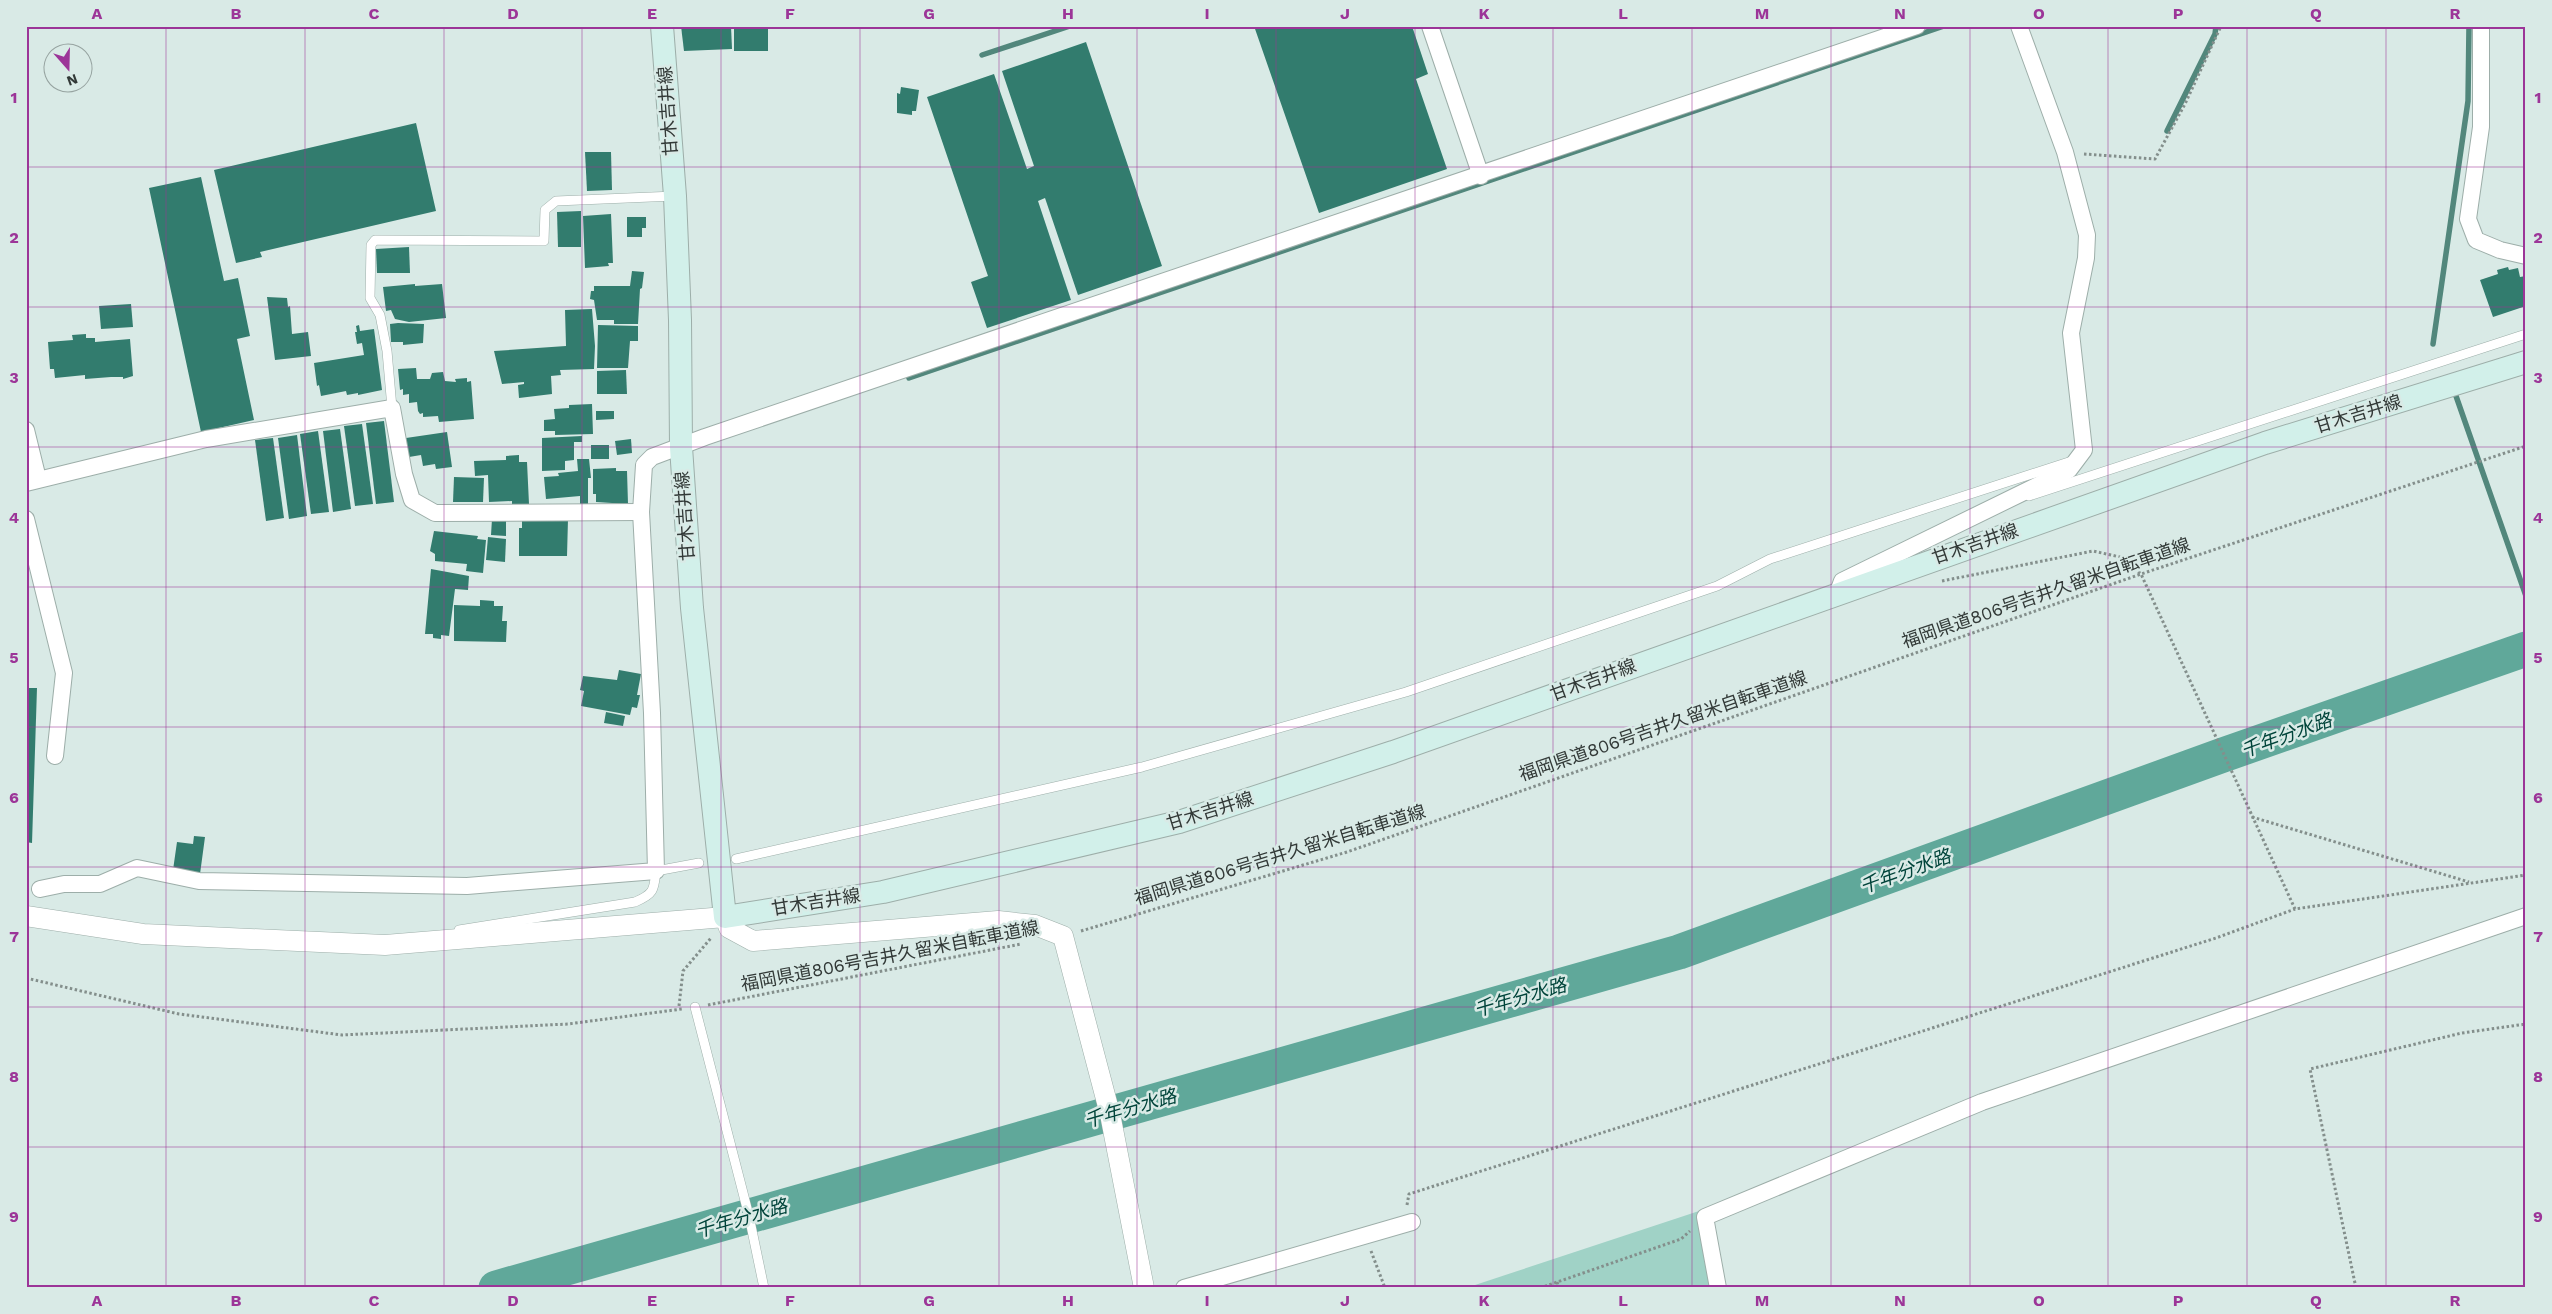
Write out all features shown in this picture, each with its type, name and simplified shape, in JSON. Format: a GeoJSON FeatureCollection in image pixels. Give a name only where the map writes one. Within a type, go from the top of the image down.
{"type":"FeatureCollection","features":[{"type":"Feature","properties":{"kind":"main road","name":"甘木吉井線"},"geometry":{"type":"LineString","coordinates":[[662,26],[675,196],[680,320],[681,446],[692,608],[727,922],[883,892],[1179,822],[1393,752],[1838,592],[2265,443],[2526,362]]}},
{"type":"Feature","properties":{"kind":"street"},"geometry":{"type":"LineString","coordinates":[[1430,26],[1481,176]]}},
{"type":"Feature","properties":{"kind":"street"},"geometry":{"type":"LineString","coordinates":[[40,889],[64,884],[100,884],[137,868],[198,881],[467,886],[656,871],[652,713],[641,512],[644,465],[652,457],[1917,26]]}},
{"type":"Feature","properties":{"kind":"street"},"geometry":{"type":"LineString","coordinates":[[1838,592],[1842,581],[2069,470],[2084,450],[2071,333],[2086,258],[2087,235],[2065,152],[2019,26]]}},
{"type":"Feature","properties":{"kind":"street"},"geometry":{"type":"LineString","coordinates":[[2481,26],[2481,127],[2468,219],[2476,240],[2500,250],[2526,256]]}},
{"type":"Feature","properties":{"kind":"street"},"geometry":{"type":"LineString","coordinates":[[26,430],[32,481],[206,438],[392,408],[404,474],[412,500],[435,513],[641,512]]}},
{"type":"Feature","properties":{"kind":"street"},"geometry":{"type":"LineString","coordinates":[[26,519],[64,673],[55,756]]}},
{"type":"Feature","properties":{"kind":"street"},"geometry":{"type":"LineString","coordinates":[[26,916],[143,934],[385,945],[727,922],[753,941],[998,921],[1035,925],[1063,936],[1110,1114],[1144,1288]]}},
{"type":"Feature","properties":{"kind":"street"},"geometry":{"type":"LineString","coordinates":[[1718,1288],[1705,1217],[1982,1102],[2526,916]]}},
{"type":"Feature","properties":{"kind":"street"},"geometry":{"type":"LineString","coordinates":[[1184,1288],[1408,1224]]}},
{"type":"Feature","properties":{"kind":"lane"},"geometry":{"type":"LineString","coordinates":[[392,408],[387,350],[380,316],[370,298],[371,245],[375,240],[544,241],[545,210],[556,201],[675,196]]}},
{"type":"Feature","properties":{"kind":"lane"},"geometry":{"type":"LineString","coordinates":[[2013,496],[2042,492],[2526,334]]}},
{"type":"Feature","properties":{"kind":"lane"},"geometry":{"type":"LineString","coordinates":[[736,858],[1142,767],[1406,692],[1717,586],[1770,559],[2077,459]]}},
{"type":"Feature","properties":{"kind":"lane"},"geometry":{"type":"LineString","coordinates":[[370,944],[635,902],[649,896],[655,886],[656,871],[699,863]]}},
{"type":"Feature","properties":{"kind":"lane"},"geometry":{"type":"LineString","coordinates":[[695,1007],[749,1216],[764,1288]]}},
{"type":"Feature","properties":{"kind":"path"},"geometry":{"type":"LineString","coordinates":[[2065,152],[2155,159],[2185,104],[2221,26]]}},
{"type":"Feature","properties":{"kind":"path","name":"福岡県道806号吉井久留米自転車道線"},"geometry":{"type":"LineString","coordinates":[[1063,936],[1347,852],[2141,574],[2466,464],[2526,446]]}},
{"type":"Feature","properties":{"kind":"path"},"geometry":{"type":"LineString","coordinates":[[1935,583],[2093,551],[2120,557],[2141,574],[2295,910]]}},
{"type":"Feature","properties":{"kind":"path"},"geometry":{"type":"LineString","coordinates":[[2252,817],[2470,882]]}},
{"type":"Feature","properties":{"kind":"path"},"geometry":{"type":"LineString","coordinates":[[1408,1224],[1409,1194],[2216,938],[2295,910],[2526,875]]}},
{"type":"Feature","properties":{"kind":"path"},"geometry":{"type":"LineString","coordinates":[[679,1009],[683,971],[708,940],[727,922]]}},
{"type":"Feature","properties":{"kind":"path","name":"福岡県道806号吉井久留米自転車道線"},"geometry":{"type":"LineString","coordinates":[[26,978],[180,1014],[342,1035],[568,1024],[695,1007],[836,982],[1025,944]]}},
{"type":"Feature","properties":{"kind":"path"},"geometry":{"type":"LineString","coordinates":[[2356,1288],[2310,1069],[2462,1033],[2526,1024]]}},
{"type":"Feature","properties":{"kind":"path"},"geometry":{"type":"LineString","coordinates":[[1540,1288],[1681,1239],[1705,1217]]}},
{"type":"Feature","properties":{"kind":"path"},"geometry":{"type":"LineString","coordinates":[[1366,1236],[1385,1288]]}},
{"type":"Feature","properties":{"kind":"path"},"geometry":{"type":"LineString","coordinates":[[1556,1282],[1558,1288]]}},
{"type":"Feature","properties":{"kind":"green space"},"geometry":{"type":"Polygon","coordinates":[[[1699,1211],[1712,1288],[1466,1288],[1699,1211]]]}},
{"type":"Feature","properties":{"kind":"building"},"geometry":{"type":"Polygon","coordinates":[[[681,26],[731,26],[732,49],[684,51],[681,26]]]}},
{"type":"Feature","properties":{"kind":"building"},"geometry":{"type":"Polygon","coordinates":[[[734,26],[768,26],[768,51],[734,51],[734,26]]]}},
{"type":"Feature","properties":{"kind":"building"},"geometry":{"type":"Polygon","coordinates":[[[1254,26],[1412,26],[1428,74],[1416,79],[1447,169],[1319,213],[1254,26]]]}},
{"type":"Feature","properties":{"kind":"building"},"geometry":{"type":"Polygon","coordinates":[[[1086,42],[1162,266],[1078,295],[1045,198],[1038,201],[1071,300],[987,328],[971,282],[988,276],[927,97],[994,74],[1027,169],[1034,166],[1002,71],[1086,42]]]}},
{"type":"Feature","properties":{"kind":"building"},"geometry":{"type":"Polygon","coordinates":[[[901,87],[919,90],[916,111],[912,111],[912,115],[897,113],[897,93],[900,94],[901,87]]]}},
{"type":"Feature","properties":{"kind":"building"},"geometry":{"type":"Polygon","coordinates":[[[416,123],[436,211],[260,252],[262,257],[236,263],[214,170],[416,123]]]}},
{"type":"Feature","properties":{"kind":"building"},"geometry":{"type":"Polygon","coordinates":[[[585,152],[611,152],[612,190],[587,191],[585,152]]]}},
{"type":"Feature","properties":{"kind":"building"},"geometry":{"type":"Polygon","coordinates":[[[201,177],[224,281],[238,278],[250,336],[237,339],[254,420],[201,432],[149,188],[201,177]]]}},
{"type":"Feature","properties":{"kind":"building"},"geometry":{"type":"Polygon","coordinates":[[[581,211],[581,247],[558,247],[557,212],[581,211]]]}},
{"type":"Feature","properties":{"kind":"building"},"geometry":{"type":"Polygon","coordinates":[[[611,214],[613,263],[608,263],[609,266],[585,268],[583,216],[611,214]]]}},
{"type":"Feature","properties":{"kind":"building"},"geometry":{"type":"Polygon","coordinates":[[[627,217],[646,217],[646,228],[642,228],[642,237],[627,237],[627,217]]]}},
{"type":"Feature","properties":{"kind":"building"},"geometry":{"type":"Polygon","coordinates":[[[409,247],[410,273],[377,273],[376,249],[409,247]]]}},
{"type":"Feature","properties":{"kind":"building"},"geometry":{"type":"Polygon","coordinates":[[[2508,267],[2509,270],[2518,268],[2520,277],[2526,276],[2526,306],[2493,317],[2480,280],[2498,274],[2497,270],[2508,267]]]}},
{"type":"Feature","properties":{"kind":"building"},"geometry":{"type":"Polygon","coordinates":[[[632,271],[644,272],[642,288],[640,289],[638,324],[614,324],[614,320],[597,320],[594,300],[590,299],[594,286],[630,286],[632,271]]]}},
{"type":"Feature","properties":{"kind":"building"},"geometry":{"type":"Polygon","coordinates":[[[415,284],[415,286],[442,284],[446,318],[409,322],[395,319],[391,310],[386,311],[383,287],[415,284]]]}},
{"type":"Feature","properties":{"kind":"building"},"geometry":{"type":"Polygon","coordinates":[[[267,297],[287,298],[288,307],[290,306],[292,334],[308,332],[311,356],[275,360],[267,297]]]}},
{"type":"Feature","properties":{"kind":"building"},"geometry":{"type":"Polygon","coordinates":[[[131,304],[133,327],[101,329],[99,306],[131,304]]]}},
{"type":"Feature","properties":{"kind":"building"},"geometry":{"type":"Polygon","coordinates":[[[592,309],[595,346],[594,369],[560,370],[561,375],[551,376],[552,394],[519,398],[518,385],[524,384],[524,382],[502,384],[494,351],[566,346],[565,310],[592,309]]]}},
{"type":"Feature","properties":{"kind":"building"},"geometry":{"type":"Polygon","coordinates":[[[390,324],[424,324],[423,343],[403,345],[403,342],[391,342],[390,324]]]}},
{"type":"Feature","properties":{"kind":"building"},"geometry":{"type":"Polygon","coordinates":[[[359,325],[360,331],[374,329],[382,390],[358,395],[358,393],[347,395],[346,391],[321,396],[319,385],[317,386],[314,363],[364,355],[362,343],[357,344],[355,332],[357,332],[356,326],[359,325]]]}},
{"type":"Feature","properties":{"kind":"building"},"geometry":{"type":"Polygon","coordinates":[[[598,325],[638,326],[638,341],[630,341],[628,368],[597,368],[598,325]]]}},
{"type":"Feature","properties":{"kind":"building"},"geometry":{"type":"Polygon","coordinates":[[[86,334],[86,338],[95,338],[95,342],[130,339],[133,376],[123,379],[123,377],[111,377],[85,379],[85,375],[55,378],[54,369],[50,369],[48,342],[73,340],[72,335],[86,334]]]}},
{"type":"Feature","properties":{"kind":"building"},"geometry":{"type":"Polygon","coordinates":[[[416,368],[417,379],[430,379],[432,373],[443,372],[445,381],[456,382],[455,379],[467,378],[467,382],[471,381],[474,419],[439,422],[438,416],[423,417],[423,413],[420,414],[418,411],[417,402],[409,403],[409,394],[403,395],[403,389],[400,390],[398,369],[416,368]]]}},
{"type":"Feature","properties":{"kind":"building"},"geometry":{"type":"Polygon","coordinates":[[[626,370],[627,394],[597,394],[597,371],[626,370]]]}},
{"type":"Feature","properties":{"kind":"building"},"geometry":{"type":"Polygon","coordinates":[[[592,404],[593,434],[555,435],[555,431],[544,431],[544,420],[555,419],[554,409],[569,408],[569,405],[592,404]]]}},
{"type":"Feature","properties":{"kind":"building"},"geometry":{"type":"Polygon","coordinates":[[[596,411],[614,411],[614,419],[596,420],[596,411]]]}},
{"type":"Feature","properties":{"kind":"building"},"geometry":{"type":"Polygon","coordinates":[[[384,421],[394,502],[376,504],[366,423],[384,421]]]}},
{"type":"Feature","properties":{"kind":"building"},"geometry":{"type":"Polygon","coordinates":[[[362,424],[373,504],[355,506],[344,426],[362,424]]]}},
{"type":"Feature","properties":{"kind":"building"},"geometry":{"type":"Polygon","coordinates":[[[340,429],[351,509],[333,512],[323,431],[340,429]]]}},
{"type":"Feature","properties":{"kind":"building"},"geometry":{"type":"Polygon","coordinates":[[[318,431],[329,512],[311,514],[300,434],[318,431]]]}},
{"type":"Feature","properties":{"kind":"building"},"geometry":{"type":"Polygon","coordinates":[[[447,432],[452,467],[436,469],[435,464],[423,466],[421,455],[409,457],[406,438],[447,432]]]}},
{"type":"Feature","properties":{"kind":"building"},"geometry":{"type":"Polygon","coordinates":[[[297,435],[307,516],[289,519],[278,438],[297,435]]]}},
{"type":"Feature","properties":{"kind":"building"},"geometry":{"type":"Polygon","coordinates":[[[582,436],[582,442],[574,442],[574,460],[565,461],[565,470],[542,471],[542,438],[582,436]]]}},
{"type":"Feature","properties":{"kind":"building"},"geometry":{"type":"Polygon","coordinates":[[[273,438],[284,518],[266,521],[255,440],[273,438]]]}},
{"type":"Feature","properties":{"kind":"building"},"geometry":{"type":"Polygon","coordinates":[[[631,439],[632,453],[617,455],[615,441],[631,439]]]}},
{"type":"Feature","properties":{"kind":"building"},"geometry":{"type":"Polygon","coordinates":[[[591,445],[609,445],[609,459],[591,459],[591,445]]]}},
{"type":"Feature","properties":{"kind":"building"},"geometry":{"type":"Polygon","coordinates":[[[519,455],[519,462],[527,462],[529,504],[512,504],[512,501],[489,502],[488,475],[475,476],[474,461],[506,460],[506,456],[519,455]]]}},
{"type":"Feature","properties":{"kind":"building"},"geometry":{"type":"Polygon","coordinates":[[[577,459],[589,459],[591,478],[588,478],[588,504],[580,504],[580,496],[546,499],[544,477],[559,476],[558,473],[578,471],[577,459]]]}},
{"type":"Feature","properties":{"kind":"building"},"geometry":{"type":"Polygon","coordinates":[[[616,468],[616,471],[627,471],[628,504],[596,502],[596,494],[593,494],[593,469],[616,468]]]}},
{"type":"Feature","properties":{"kind":"building"},"geometry":{"type":"Polygon","coordinates":[[[454,477],[484,478],[483,502],[453,502],[454,477]]]}},
{"type":"Feature","properties":{"kind":"building"},"geometry":{"type":"Polygon","coordinates":[[[492,519],[506,520],[506,536],[491,535],[492,519]]]}},
{"type":"Feature","properties":{"kind":"building"},"geometry":{"type":"Polygon","coordinates":[[[568,519],[567,556],[519,556],[519,528],[522,528],[522,520],[568,519]]]}},
{"type":"Feature","properties":{"kind":"building"},"geometry":{"type":"Polygon","coordinates":[[[434,531],[478,536],[477,539],[486,540],[483,573],[466,571],[467,564],[435,561],[435,554],[430,551],[434,531]]]}},
{"type":"Feature","properties":{"kind":"building"},"geometry":{"type":"Polygon","coordinates":[[[488,537],[506,539],[505,562],[486,560],[488,537]]]}},
{"type":"Feature","properties":{"kind":"building"},"geometry":{"type":"Polygon","coordinates":[[[431,569],[469,576],[468,590],[455,589],[449,636],[441,635],[441,639],[433,638],[433,634],[425,634],[431,569]]]}},
{"type":"Feature","properties":{"kind":"building"},"geometry":{"type":"Polygon","coordinates":[[[480,600],[494,601],[494,606],[503,606],[502,621],[507,621],[506,642],[454,641],[454,605],[480,606],[480,600]]]}},
{"type":"Feature","properties":{"kind":"building"},"geometry":{"type":"Polygon","coordinates":[[[619,670],[641,674],[637,695],[640,695],[637,708],[632,707],[630,715],[581,706],[584,691],[580,690],[583,676],[617,680],[619,670]]]}},
{"type":"Feature","properties":{"kind":"building"},"geometry":{"type":"Polygon","coordinates":[[[26,688],[37,688],[32,843],[26,842],[26,688]]]}},
{"type":"Feature","properties":{"kind":"building"},"geometry":{"type":"Polygon","coordinates":[[[606,712],[625,716],[623,726],[604,723],[606,712]]]}},
{"type":"Feature","properties":{"kind":"building"},"geometry":{"type":"Polygon","coordinates":[[[194,836],[205,837],[200,874],[173,870],[177,842],[193,844],[194,836]]]}},
{"type":"Feature","properties":{"kind":"waterway"},"geometry":{"type":"LineString","coordinates":[[982,55],[1070,26]]}},
{"type":"Feature","properties":{"kind":"waterway"},"geometry":{"type":"LineString","coordinates":[[909,378],[1944,26]]}},
{"type":"Feature","properties":{"kind":"waterway"},"geometry":{"type":"LineString","coordinates":[[2167,131],[2215,34],[2216,26]]}},
{"type":"Feature","properties":{"kind":"waterway"},"geometry":{"type":"LineString","coordinates":[[2433,344],[2468,101],[2469,26]]}},
{"type":"Feature","properties":{"kind":"waterway"},"geometry":{"type":"LineString","coordinates":[[2456,396],[2526,596]]}},
{"type":"Feature","properties":{"kind":"waterway","name":"千年分水路"},"geometry":{"type":"LineString","coordinates":[[496,1288],[1679,952],[2223,755],[2526,649]]}}]}
